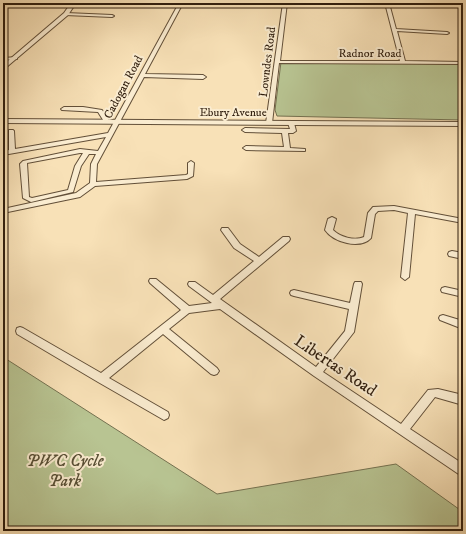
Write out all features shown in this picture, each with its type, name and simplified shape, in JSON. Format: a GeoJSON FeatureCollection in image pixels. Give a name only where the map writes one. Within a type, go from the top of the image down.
{"type":"FeatureCollection","features":[{"type":"Feature","properties":{"kind":"street"},"geometry":{"type":"LineString","coordinates":[[3,68],[66,14],[74,3]]}},
{"type":"Feature","properties":{"kind":"street","name":"Cadogan Road"},"geometry":{"type":"LineString","coordinates":[[93,184],[94,164],[181,3]]}},
{"type":"Feature","properties":{"kind":"street","name":"Lowndes Road"},"geometry":{"type":"LineString","coordinates":[[269,123],[285,3]]}},
{"type":"Feature","properties":{"kind":"street"},"geometry":{"type":"LineString","coordinates":[[387,3],[403,63]]}},
{"type":"Feature","properties":{"kind":"street"},"geometry":{"type":"LineString","coordinates":[[66,14],[112,16]]}},
{"type":"Feature","properties":{"kind":"street"},"geometry":{"type":"LineString","coordinates":[[394,30],[447,33]]}},
{"type":"Feature","properties":{"kind":"street"},"geometry":{"type":"LineString","coordinates":[[3,59],[15,58]]}},
{"type":"Feature","properties":{"kind":"street","name":"Radnor Road"},"geometry":{"type":"LineString","coordinates":[[276,62],[463,63]]}},
{"type":"Feature","properties":{"kind":"street"},"geometry":{"type":"LineString","coordinates":[[143,75],[203,77]]}},
{"type":"Feature","properties":{"kind":"street"},"geometry":{"type":"LineString","coordinates":[[64,109],[100,111],[107,122]]}},
{"type":"Feature","properties":{"kind":"street","name":"Ebury Avenue"},"geometry":{"type":"LineString","coordinates":[[3,121],[463,124]]}},
{"type":"Feature","properties":{"kind":"street"},"geometry":{"type":"LineString","coordinates":[[245,130],[294,131],[291,123]]}},
{"type":"Feature","properties":{"kind":"street"},"geometry":{"type":"LineString","coordinates":[[11,131],[12,152]]}},
{"type":"Feature","properties":{"kind":"street"},"geometry":{"type":"LineString","coordinates":[[285,131],[287,149]]}},
{"type":"Feature","properties":{"kind":"street"},"geometry":{"type":"LineString","coordinates":[[3,153],[111,134]]}},
{"type":"Feature","properties":{"kind":"street"},"geometry":{"type":"LineString","coordinates":[[246,148],[303,150]]}},
{"type":"Feature","properties":{"kind":"street"},"geometry":{"type":"LineString","coordinates":[[87,152],[78,166],[71,191],[31,200],[26,198],[24,163],[80,151],[100,153]]}},
{"type":"Feature","properties":{"kind":"street"},"geometry":{"type":"LineString","coordinates":[[3,211],[78,196],[93,184],[187,177],[191,175],[191,163]]}},
{"type":"Feature","properties":{"kind":"street"},"geometry":{"type":"LineString","coordinates":[[332,219],[329,228],[331,233],[337,237],[361,241],[368,238],[374,210],[387,208],[463,222]]}},
{"type":"Feature","properties":{"kind":"street"},"geometry":{"type":"LineString","coordinates":[[405,277],[412,212]]}},
{"type":"Feature","properties":{"kind":"street"},"geometry":{"type":"LineString","coordinates":[[225,230],[234,244],[259,261]]}},
{"type":"Feature","properties":{"kind":"street"},"geometry":{"type":"LineString","coordinates":[[101,379],[186,310],[218,302],[259,261],[286,239]]}},
{"type":"Feature","properties":{"kind":"street"},"geometry":{"type":"LineString","coordinates":[[452,254],[463,256]]}},
{"type":"Feature","properties":{"kind":"street"},"geometry":{"type":"LineString","coordinates":[[154,281],[186,310]]}},
{"type":"Feature","properties":{"kind":"street","name":"Libertas Road"},"geometry":{"type":"LineString","coordinates":[[192,284],[463,471]]}},
{"type":"Feature","properties":{"kind":"street"},"geometry":{"type":"LineString","coordinates":[[318,372],[349,332],[358,284]]}},
{"type":"Feature","properties":{"kind":"street"},"geometry":{"type":"LineString","coordinates":[[445,290],[463,294]]}},
{"type":"Feature","properties":{"kind":"street"},"geometry":{"type":"LineString","coordinates":[[294,293],[354,307]]}},
{"type":"Feature","properties":{"kind":"street"},"geometry":{"type":"LineString","coordinates":[[443,318],[463,325]]}},
{"type":"Feature","properties":{"kind":"street"},"geometry":{"type":"LineString","coordinates":[[163,329],[214,371]]}},
{"type":"Feature","properties":{"kind":"street"},"geometry":{"type":"LineString","coordinates":[[20,331],[164,415]]}},
{"type":"Feature","properties":{"kind":"street"},"geometry":{"type":"LineString","coordinates":[[403,430],[430,394],[438,393],[463,400]]}},
{"type":"Feature","properties":{"kind":"green space"},"geometry":{"type":"Polygon","coordinates":[[[281,62],[463,64],[463,120],[277,116],[275,110],[281,62]]]}},
{"type":"Feature","properties":{"kind":"green space","name":"PWC Cycle Park"},"geometry":{"type":"Polygon","coordinates":[[[3,357],[217,494],[396,464],[463,512],[463,531],[3,531],[3,357]]]}}]}
